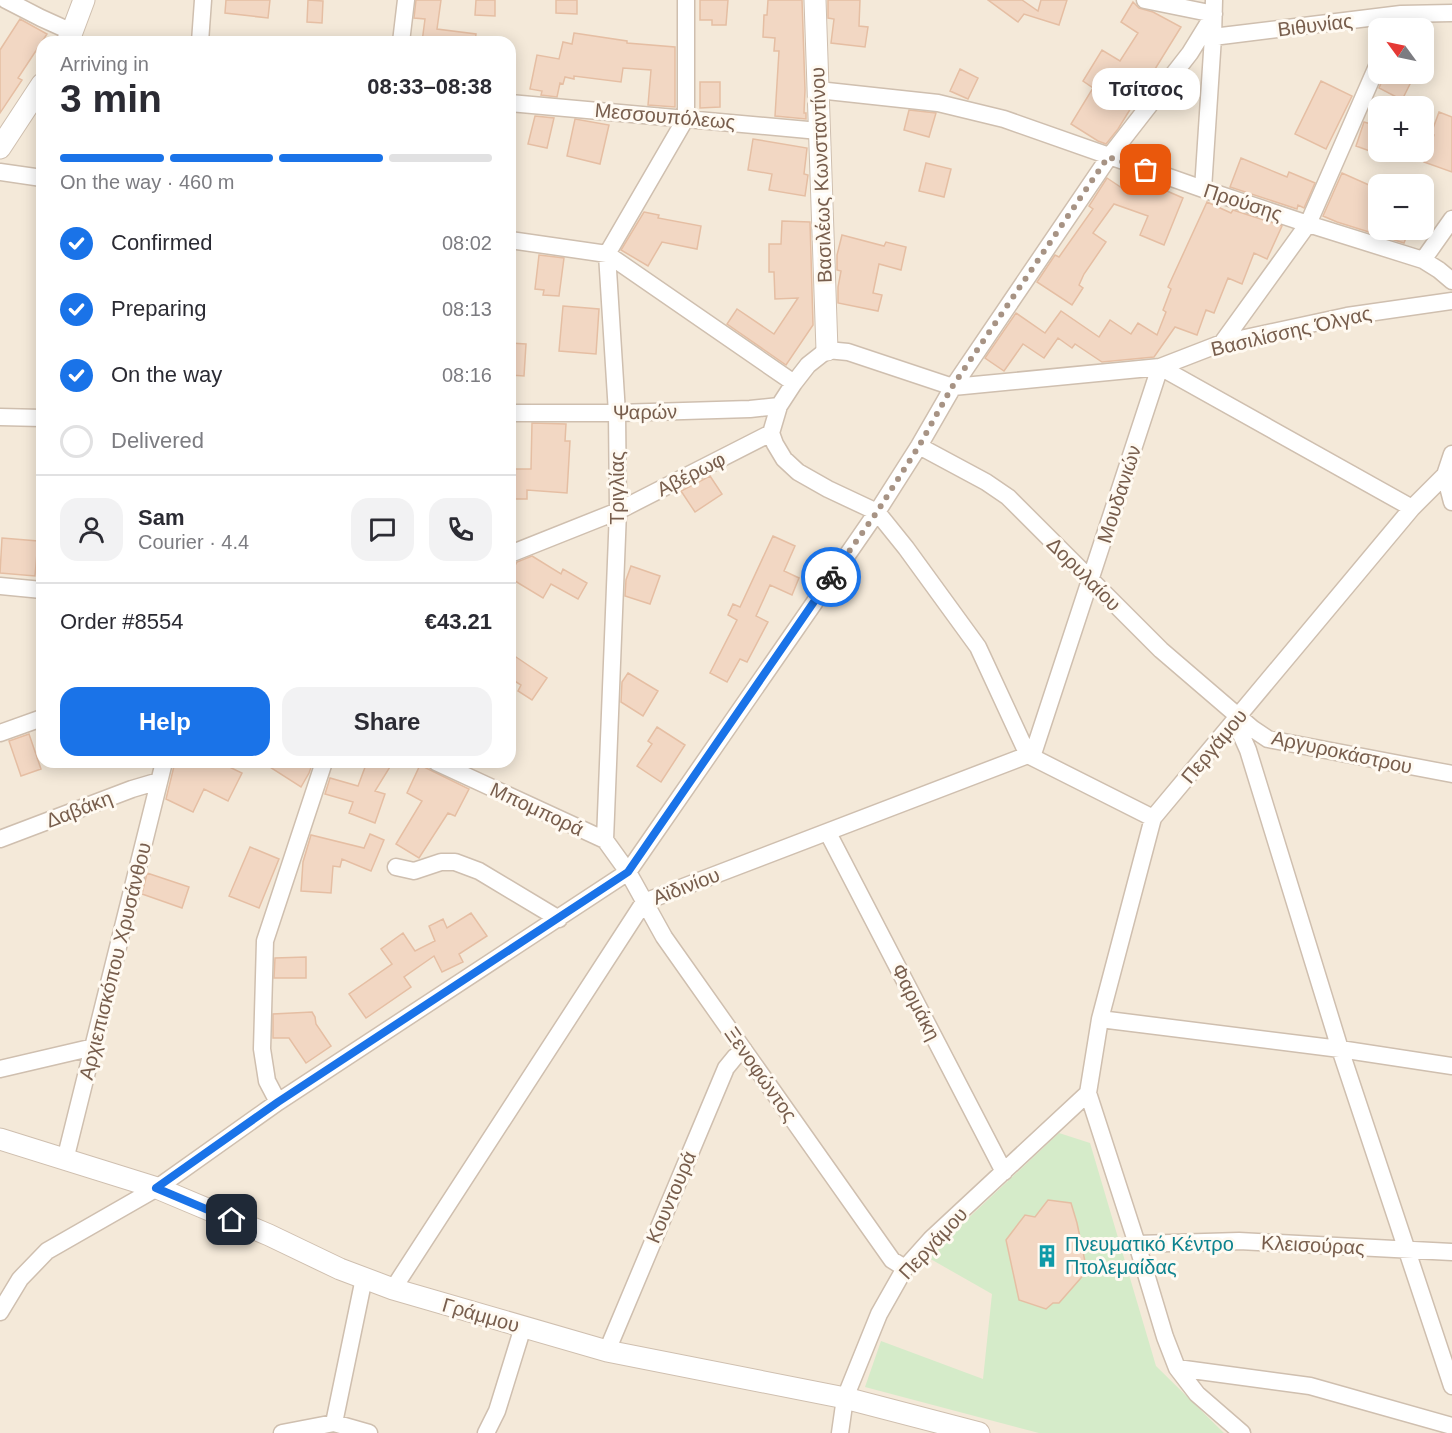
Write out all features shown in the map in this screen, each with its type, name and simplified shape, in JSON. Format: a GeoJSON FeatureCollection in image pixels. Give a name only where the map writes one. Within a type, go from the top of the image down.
{"type":"FeatureCollection","features":[{"type":"Feature","properties":{"kind":"street"},"geometry":{"type":"LineString","coordinates":[[6,0],[41,18],[68,36]]}},
{"type":"Feature","properties":{"kind":"street"},"geometry":{"type":"LineString","coordinates":[[40,0],[41,18]]}},
{"type":"Feature","properties":{"kind":"street"},"geometry":{"type":"LineString","coordinates":[[69,36],[84,0]]}},
{"type":"Feature","properties":{"kind":"street"},"geometry":{"type":"LineString","coordinates":[[200,36],[203,0]]}},
{"type":"Feature","properties":{"kind":"street"},"geometry":{"type":"LineString","coordinates":[[402,36],[406,0]]}},
{"type":"Feature","properties":{"kind":"street"},"geometry":{"type":"LineString","coordinates":[[607,254],[686,118],[686,0]]}},
{"type":"Feature","properties":{"kind":"street","name":"Βασιλέως Κωνσταντίνου"},"geometry":{"type":"LineString","coordinates":[[815,0],[827,350]]}},
{"type":"Feature","properties":{"kind":"street"},"geometry":{"type":"LineString","coordinates":[[1145,0],[1214,7]]}},
{"type":"Feature","properties":{"kind":"street"},"geometry":{"type":"LineString","coordinates":[[1203,189],[1214,7]]}},
{"type":"Feature","properties":{"kind":"street"},"geometry":{"type":"LineString","coordinates":[[0,1312],[20,1280],[47,1251],[156,1188],[278,1102],[628,872],[877,512],[919,446],[952,387],[1108,157],[1190,53],[1214,7]]}},
{"type":"Feature","properties":{"kind":"street","name":"Βιθυνίας"},"geometry":{"type":"LineString","coordinates":[[1213,37],[1405,14],[1452,13]]}},
{"type":"Feature","properties":{"kind":"street"},"geometry":{"type":"LineString","coordinates":[[1222,343],[1308,224],[1369,84]]}},
{"type":"Feature","properties":{"kind":"street","name":"Προύσης"},"geometry":{"type":"LineString","coordinates":[[818,90],[939,103],[1004,119],[1203,189],[1423,260],[1452,281]]}},
{"type":"Feature","properties":{"kind":"street"},"geometry":{"type":"LineString","coordinates":[[0,148],[36,93]]}},
{"type":"Feature","properties":{"kind":"street","name":"Μεσσουπόλεως"},"geometry":{"type":"LineString","coordinates":[[516,104],[819,131]]}},
{"type":"Feature","properties":{"kind":"street"},"geometry":{"type":"LineString","coordinates":[[0,172],[36,177]]}},
{"type":"Feature","properties":{"kind":"street"},"geometry":{"type":"LineString","coordinates":[[1423,260],[1452,219]]}},
{"type":"Feature","properties":{"kind":"street"},"geometry":{"type":"LineString","coordinates":[[516,241],[607,254],[794,383]]}},
{"type":"Feature","properties":{"kind":"street","name":"Τριγλίας"},"geometry":{"type":"LineString","coordinates":[[604,840],[618,511],[617,413],[607,254]]}},
{"type":"Feature","properties":{"kind":"street","name":"Βασιλίσσης Όλγας"},"geometry":{"type":"LineString","coordinates":[[952,387],[1160,367],[1222,343],[1347,316],[1452,301]]}},
{"type":"Feature","properties":{"kind":"street"},"geometry":{"type":"LineString","coordinates":[[952,387],[848,351],[827,350],[808,365],[794,383],[779,406],[771,433],[784,459],[798,472],[877,512],[906,548],[978,647],[1030,756],[1153,818]]}},
{"type":"Feature","properties":{"kind":"street"},"geometry":{"type":"LineString","coordinates":[[1160,367],[1412,508]]}},
{"type":"Feature","properties":{"kind":"street","name":"Μουδανιών"},"geometry":{"type":"LineString","coordinates":[[1030,756],[1091,580],[1160,367]]}},
{"type":"Feature","properties":{"kind":"street","name":"Ψαρών"},"geometry":{"type":"LineString","coordinates":[[516,413],[617,413],[779,406]]}},
{"type":"Feature","properties":{"kind":"street"},"geometry":{"type":"LineString","coordinates":[[0,417],[36,418]]}},
{"type":"Feature","properties":{"kind":"street","name":"Αβέρωφ"},"geometry":{"type":"LineString","coordinates":[[516,552],[618,511],[771,433]]}},
{"type":"Feature","properties":{"kind":"street","name":"Δορυλαίου"},"geometry":{"type":"LineString","coordinates":[[919,446],[979,478],[1008,497],[1161,650],[1237,719]]}},
{"type":"Feature","properties":{"kind":"street","name":"Περγάμου"},"geometry":{"type":"LineString","coordinates":[[1242,1433],[1197,1394],[1177,1368],[1165,1337],[1088,1094],[1100,1019],[1153,818],[1412,508],[1449,475],[1452,454]]}},
{"type":"Feature","properties":{"kind":"street"},"geometry":{"type":"LineString","coordinates":[[1449,475],[1452,502]]}},
{"type":"Feature","properties":{"kind":"street"},"geometry":{"type":"LineString","coordinates":[[0,586],[36,589]]}},
{"type":"Feature","properties":{"kind":"street"},"geometry":{"type":"LineString","coordinates":[[1237,719],[1340,1049],[1452,1386]]}},
{"type":"Feature","properties":{"kind":"street","name":"Αργυροκάστρου"},"geometry":{"type":"LineString","coordinates":[[1237,719],[1268,738],[1452,774]]}},
{"type":"Feature","properties":{"kind":"street"},"geometry":{"type":"LineString","coordinates":[[0,733],[36,720]]}},
{"type":"Feature","properties":{"kind":"street","name":"Αϊδινίου"},"geometry":{"type":"LineString","coordinates":[[393,1289],[644,902],[1030,756]]}},
{"type":"Feature","properties":{"kind":"street","name":"Αρχιεπισκόπου Χρυσάνθου"},"geometry":{"type":"LineString","coordinates":[[65,1160],[162,768]]}},
{"type":"Feature","properties":{"kind":"street"},"geometry":{"type":"LineString","coordinates":[[278,1102],[267,1081],[262,1048],[265,941],[322,768]]}},
{"type":"Feature","properties":{"kind":"street","name":"Μπομπορά"},"geometry":{"type":"LineString","coordinates":[[449,768],[604,840]]}},
{"type":"Feature","properties":{"kind":"street","name":"Δαβάκη"},"geometry":{"type":"LineString","coordinates":[[0,839],[159,781]]}},
{"type":"Feature","properties":{"kind":"street","name":"Φαρμάκη"},"geometry":{"type":"LineString","coordinates":[[828,832],[1004,1172]]}},
{"type":"Feature","properties":{"kind":"street"},"geometry":{"type":"LineString","coordinates":[[604,840],[628,872]]}},
{"type":"Feature","properties":{"kind":"street"},"geometry":{"type":"LineString","coordinates":[[396,867],[414,871],[441,862],[455,862],[479,871],[559,919]]}},
{"type":"Feature","properties":{"kind":"street","name":"Ξενοφώντος"},"geometry":{"type":"LineString","coordinates":[[628,872],[664,937],[892,1260],[905,1268]]}},
{"type":"Feature","properties":{"kind":"street"},"geometry":{"type":"LineString","coordinates":[[1100,1019],[1340,1049],[1452,1066]]}},
{"type":"Feature","properties":{"kind":"street"},"geometry":{"type":"LineString","coordinates":[[0,1069],[94,1047]]}},
{"type":"Feature","properties":{"kind":"street","name":"Κουντουρά"},"geometry":{"type":"LineString","coordinates":[[607,1351],[726,1068],[735,1056],[744,1050]]}},
{"type":"Feature","properties":{"kind":"street","name":"Περγάμου"},"geometry":{"type":"LineString","coordinates":[[840,1433],[845,1398],[879,1314],[905,1268],[931,1239],[1088,1094]]}},
{"type":"Feature","properties":{"kind":"street","name":"Γράμμου"},"geometry":{"type":"LineString","coordinates":[[0,1139],[156,1188],[269,1235],[340,1269],[393,1289],[607,1351],[845,1398],[979,1433]]}},
{"type":"Feature","properties":{"kind":"street","name":"Κλεισούρας"},"geometry":{"type":"LineString","coordinates":[[1137,1244],[1239,1241],[1452,1252]]}},
{"type":"Feature","properties":{"kind":"street"},"geometry":{"type":"LineString","coordinates":[[336,1428],[364,1278]]}},
{"type":"Feature","properties":{"kind":"street"},"geometry":{"type":"LineString","coordinates":[[486,1433],[496,1411],[523,1327]]}},
{"type":"Feature","properties":{"kind":"street"},"geometry":{"type":"LineString","coordinates":[[1177,1368],[1310,1386],[1452,1426]]}},
{"type":"Feature","properties":{"kind":"street"},"geometry":{"type":"LineString","coordinates":[[282,1433],[336,1428],[369,1433]]}},
{"type":"Feature","properties":{"kind":"shaded area"},"geometry":{"type":"Polygon","coordinates":[[[0,0],[1452,0],[1452,1433],[0,1433],[0,0]]]}},
{"type":"Feature","properties":{"kind":"green space"},"geometry":{"type":"Polygon","coordinates":[[[1059,1133],[1090,1143],[1156,1366],[1224,1433],[1039,1433],[865,1387],[881,1341],[983,1379],[992,1294],[927,1257],[1059,1133]]]}},
{"type":"Feature","properties":{"kind":"building"},"geometry":{"type":"Polygon","coordinates":[[[226,0],[270,0],[268,18],[225,13],[226,0]]]}},
{"type":"Feature","properties":{"kind":"building"},"geometry":{"type":"Polygon","coordinates":[[[308,0],[323,1],[322,23],[307,22],[308,0]]]}},
{"type":"Feature","properties":{"kind":"building"},"geometry":{"type":"Polygon","coordinates":[[[416,0],[441,0],[437,29],[476,34],[476,36],[423,36],[425,19],[414,18],[416,0]]]}},
{"type":"Feature","properties":{"kind":"building"},"geometry":{"type":"Polygon","coordinates":[[[476,0],[495,0],[495,16],[475,15],[476,0]]]}},
{"type":"Feature","properties":{"kind":"building"},"geometry":{"type":"Polygon","coordinates":[[[556,0],[577,0],[577,14],[556,13],[556,0]]]}},
{"type":"Feature","properties":{"kind":"building"},"geometry":{"type":"Polygon","coordinates":[[[700,0],[728,0],[726,25],[712,25],[712,20],[700,20],[700,0]]]}},
{"type":"Feature","properties":{"kind":"building"},"geometry":{"type":"Polygon","coordinates":[[[768,0],[802,0],[806,119],[775,116],[779,51],[774,51],[775,38],[763,37],[764,15],[767,15],[768,0]]]}},
{"type":"Feature","properties":{"kind":"building"},"geometry":{"type":"Polygon","coordinates":[[[828,0],[860,0],[859,26],[868,27],[865,47],[831,43],[834,19],[828,18],[828,0]]]}},
{"type":"Feature","properties":{"kind":"building"},"geometry":{"type":"Polygon","coordinates":[[[988,0],[1022,0],[1038,11],[1041,0],[1067,0],[1059,25],[1024,14],[1018,22],[988,0]]]}},
{"type":"Feature","properties":{"kind":"building"},"geometry":{"type":"Polygon","coordinates":[[[1133,2],[1139,8],[1153,12],[1181,27],[1118,129],[1106,144],[1071,124],[1093,88],[1083,81],[1102,50],[1120,61],[1138,33],[1121,22],[1133,2]]]}},
{"type":"Feature","properties":{"kind":"building"},"geometry":{"type":"Polygon","coordinates":[[[20,19],[47,34],[36,36],[36,51],[18,78],[22,80],[0,113],[0,50],[20,19]]]}},
{"type":"Feature","properties":{"kind":"building"},"geometry":{"type":"Polygon","coordinates":[[[574,33],[627,41],[627,43],[675,47],[675,107],[648,105],[651,70],[623,68],[621,82],[565,77],[563,84],[560,83],[557,97],[541,95],[542,91],[530,89],[537,55],[559,59],[563,42],[572,44],[574,33]]]}},
{"type":"Feature","properties":{"kind":"building"},"geometry":{"type":"Polygon","coordinates":[[[960,69],[978,78],[968,99],[950,91],[960,69]]]}},
{"type":"Feature","properties":{"kind":"building"},"geometry":{"type":"Polygon","coordinates":[[[1321,81],[1352,96],[1326,149],[1295,134],[1321,81]]]}},
{"type":"Feature","properties":{"kind":"building"},"geometry":{"type":"Polygon","coordinates":[[[700,82],[720,82],[720,107],[700,108],[700,82]]]}},
{"type":"Feature","properties":{"kind":"building"},"geometry":{"type":"Polygon","coordinates":[[[1381,84],[1410,84],[1404,96],[1394,96],[1379,88],[1381,84]]]}},
{"type":"Feature","properties":{"kind":"building"},"geometry":{"type":"Polygon","coordinates":[[[909,110],[936,113],[929,137],[904,130],[909,110]]]}},
{"type":"Feature","properties":{"kind":"building"},"geometry":{"type":"Polygon","coordinates":[[[1439,112],[1452,117],[1452,172],[1424,162],[1434,162],[1434,126],[1439,112]]]}},
{"type":"Feature","properties":{"kind":"building"},"geometry":{"type":"Polygon","coordinates":[[[535,116],[554,118],[547,148],[528,144],[535,116]]]}},
{"type":"Feature","properties":{"kind":"building"},"geometry":{"type":"Polygon","coordinates":[[[575,119],[609,125],[600,164],[567,156],[575,119]]]}},
{"type":"Feature","properties":{"kind":"building"},"geometry":{"type":"Polygon","coordinates":[[[1364,122],[1368,123],[1368,150],[1356,146],[1364,122]]]}},
{"type":"Feature","properties":{"kind":"building"},"geometry":{"type":"Polygon","coordinates":[[[753,139],[807,148],[804,174],[808,175],[805,196],[769,190],[772,174],[748,170],[753,139]]]}},
{"type":"Feature","properties":{"kind":"building"},"geometry":{"type":"Polygon","coordinates":[[[1241,158],[1287,177],[1289,172],[1315,183],[1304,208],[1298,205],[1297,209],[1230,187],[1241,158]]]}},
{"type":"Feature","properties":{"kind":"building"},"geometry":{"type":"Polygon","coordinates":[[[926,163],[951,169],[944,197],[919,191],[926,163]]]}},
{"type":"Feature","properties":{"kind":"building"},"geometry":{"type":"Polygon","coordinates":[[[1342,173],[1368,185],[1368,232],[1323,216],[1342,173]]]}},
{"type":"Feature","properties":{"kind":"building"},"geometry":{"type":"Polygon","coordinates":[[[1107,178],[1128,192],[1132,180],[1183,198],[1164,245],[1140,235],[1148,216],[1114,204],[1093,233],[1106,242],[1084,274],[1079,285],[1083,288],[1072,305],[1037,282],[1055,255],[1059,257],[1093,209],[1089,206],[1107,178]]]}},
{"type":"Feature","properties":{"kind":"building"},"geometry":{"type":"Polygon","coordinates":[[[1207,202],[1231,213],[1233,210],[1282,226],[1267,259],[1254,253],[1242,284],[1228,278],[1214,313],[1206,310],[1197,335],[1175,327],[1154,357],[1102,362],[1075,344],[1072,348],[1058,338],[1044,358],[1023,344],[1004,371],[985,358],[1016,313],[1045,333],[1061,311],[1099,337],[1110,320],[1131,334],[1138,323],[1157,335],[1166,312],[1163,310],[1171,289],[1168,287],[1207,202]]]}},
{"type":"Feature","properties":{"kind":"building"},"geometry":{"type":"Polygon","coordinates":[[[644,212],[659,215],[658,218],[701,226],[697,249],[662,242],[648,266],[621,250],[644,212]]]}},
{"type":"Feature","properties":{"kind":"building"},"geometry":{"type":"Polygon","coordinates":[[[782,221],[810,222],[813,325],[786,365],[727,324],[737,309],[774,334],[798,298],[775,299],[774,272],[769,272],[769,244],[781,244],[782,221]]]}},
{"type":"Feature","properties":{"kind":"building"},"geometry":{"type":"Polygon","coordinates":[[[842,235],[884,246],[886,242],[906,247],[901,270],[879,264],[873,293],[882,295],[878,311],[838,303],[841,271],[837,270],[837,255],[842,235]]]}},
{"type":"Feature","properties":{"kind":"building"},"geometry":{"type":"Polygon","coordinates":[[[539,255],[564,258],[559,296],[543,295],[544,290],[535,289],[539,255]]]}},
{"type":"Feature","properties":{"kind":"building"},"geometry":{"type":"Polygon","coordinates":[[[563,306],[599,309],[596,354],[559,351],[563,306]]]}},
{"type":"Feature","properties":{"kind":"building"},"geometry":{"type":"Polygon","coordinates":[[[516,343],[526,344],[524,376],[516,375],[516,343]]]}},
{"type":"Feature","properties":{"kind":"building"},"geometry":{"type":"Polygon","coordinates":[[[532,423],[566,424],[565,441],[570,441],[567,493],[527,490],[527,499],[516,499],[516,469],[531,469],[532,423]]]}},
{"type":"Feature","properties":{"kind":"building"},"geometry":{"type":"Polygon","coordinates":[[[710,476],[722,494],[695,512],[681,491],[710,476]]]}},
{"type":"Feature","properties":{"kind":"building"},"geometry":{"type":"Polygon","coordinates":[[[773,536],[795,546],[784,571],[799,578],[792,595],[770,585],[756,616],[768,622],[747,662],[740,659],[727,682],[710,673],[737,620],[728,615],[733,604],[740,607],[773,536]]]}},
{"type":"Feature","properties":{"kind":"building"},"geometry":{"type":"Polygon","coordinates":[[[2,538],[36,541],[35,576],[0,573],[2,538]]]}},
{"type":"Feature","properties":{"kind":"building"},"geometry":{"type":"Polygon","coordinates":[[[532,556],[561,574],[563,569],[587,583],[578,599],[551,584],[543,598],[516,582],[517,562],[532,556]]]}},
{"type":"Feature","properties":{"kind":"building"},"geometry":{"type":"Polygon","coordinates":[[[631,566],[660,576],[650,604],[625,596],[626,580],[631,566]]]}},
{"type":"Feature","properties":{"kind":"building"},"geometry":{"type":"Polygon","coordinates":[[[516,657],[547,678],[532,700],[518,691],[521,685],[516,682],[516,657]]]}},
{"type":"Feature","properties":{"kind":"building"},"geometry":{"type":"Polygon","coordinates":[[[628,673],[658,691],[643,716],[621,702],[622,682],[628,673]]]}},
{"type":"Feature","properties":{"kind":"building"},"geometry":{"type":"Polygon","coordinates":[[[657,727],[685,745],[661,782],[637,766],[652,744],[648,741],[657,727]]]}},
{"type":"Feature","properties":{"kind":"building"},"geometry":{"type":"Polygon","coordinates":[[[29,734],[36,754],[36,768],[41,769],[21,776],[9,741],[29,734]]]}},
{"type":"Feature","properties":{"kind":"building"},"geometry":{"type":"Polygon","coordinates":[[[174,768],[232,768],[242,773],[228,801],[204,789],[193,812],[166,799],[174,768]]]}},
{"type":"Feature","properties":{"kind":"building"},"geometry":{"type":"Polygon","coordinates":[[[271,768],[311,768],[301,787],[271,768]]]}},
{"type":"Feature","properties":{"kind":"building"},"geometry":{"type":"Polygon","coordinates":[[[365,768],[389,768],[375,791],[385,794],[375,823],[349,813],[353,802],[325,794],[330,778],[358,786],[365,768]]]}},
{"type":"Feature","properties":{"kind":"building"},"geometry":{"type":"Polygon","coordinates":[[[419,768],[426,768],[469,789],[455,816],[448,813],[419,858],[396,844],[422,801],[407,793],[419,768]]]}},
{"type":"Feature","properties":{"kind":"building"},"geometry":{"type":"Polygon","coordinates":[[[370,834],[384,840],[371,871],[342,859],[340,867],[333,866],[331,893],[301,891],[303,862],[311,835],[364,848],[370,834]]]}},
{"type":"Feature","properties":{"kind":"building"},"geometry":{"type":"Polygon","coordinates":[[[250,847],[279,859],[259,908],[229,896],[250,847]]]}},
{"type":"Feature","properties":{"kind":"building"},"geometry":{"type":"Polygon","coordinates":[[[147,873],[189,887],[182,908],[142,894],[147,873]]]}},
{"type":"Feature","properties":{"kind":"building"},"geometry":{"type":"Polygon","coordinates":[[[471,913],[487,936],[459,954],[463,962],[442,972],[434,956],[404,977],[411,987],[366,1018],[349,994],[392,964],[381,949],[403,933],[415,951],[435,941],[429,926],[443,919],[447,928],[471,913]]]}},
{"type":"Feature","properties":{"kind":"building"},"geometry":{"type":"Polygon","coordinates":[[[306,957],[306,978],[274,978],[275,958],[306,957]]]}},
{"type":"Feature","properties":{"kind":"building"},"geometry":{"type":"Polygon","coordinates":[[[312,1012],[316,1024],[331,1046],[306,1063],[289,1038],[273,1038],[273,1014],[312,1012]]]}},
{"type":"Feature","properties":{"kind":"building","name":"Πνευματικό Κέντρο Πτολεμαίδας"},"geometry":{"type":"Polygon","coordinates":[[[1048,1200],[1071,1203],[1087,1271],[1059,1303],[1053,1303],[1046,1309],[1019,1300],[1006,1240],[1025,1215],[1035,1217],[1048,1200]]]}},
{"type":"Feature","properties":{"kind":"way so far"},"geometry":{"type":"LineString","coordinates":[[831,577],[877,512],[919,446],[952,387],[1108,157],[1146,170]]}},
{"type":"Feature","properties":{"kind":"place","name":"Τσίτσος"},"geometry":{"type":"Point","coordinates":[1146,170]}},
{"type":"Feature","properties":{"kind":"place","name":"Πνευματικό Κέντρο Πτολεμαίδας"},"geometry":{"type":"Point","coordinates":[1047,1256]}},
{"type":"Feature","properties":{"kind":"route"},"geometry":{"type":"LineString","coordinates":[[232,1220],[156,1188],[278,1102],[628,872],[831,577]]}}]}
